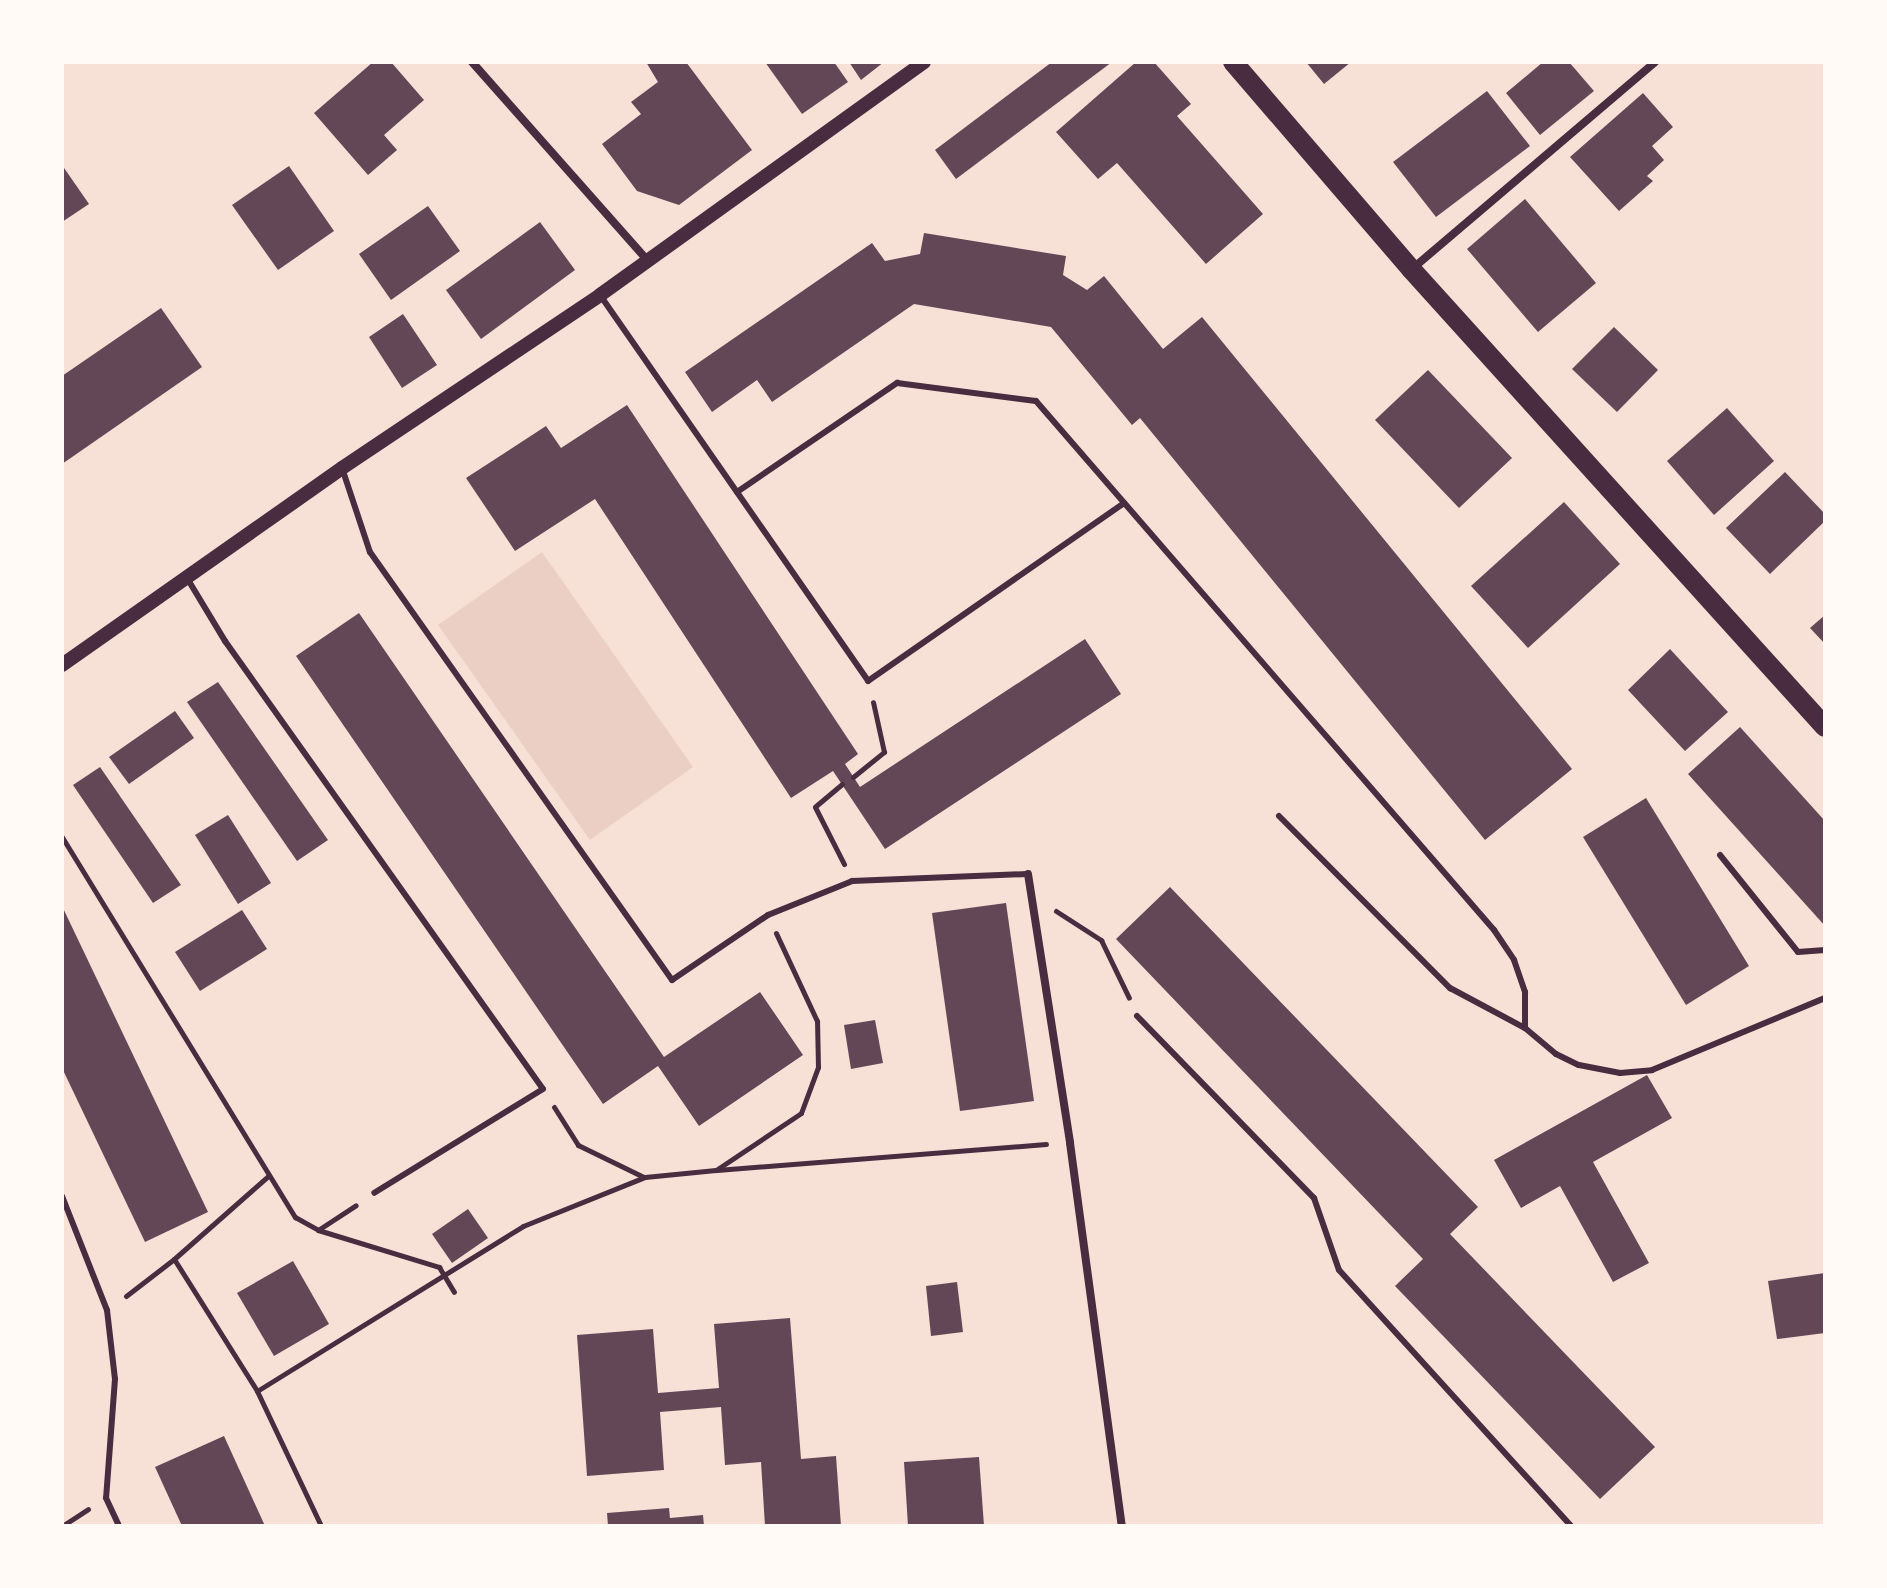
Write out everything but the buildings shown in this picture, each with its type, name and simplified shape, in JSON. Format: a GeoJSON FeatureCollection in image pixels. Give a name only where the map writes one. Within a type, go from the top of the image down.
{"type":"FeatureCollection","features":[{"type":"Feature","properties":{"kind":"main road"},"geometry":{"type":"LineString","coordinates":[[1233,62],[1411,269],[1825,727]]}},
{"type":"Feature","properties":{"kind":"street"},"geometry":{"type":"LineString","coordinates":[[472,62],[648,261]]}},
{"type":"Feature","properties":{"kind":"street"},"geometry":{"type":"LineString","coordinates":[[62,665],[342,468],[600,295],[924,62]]}},
{"type":"Feature","properties":{"kind":"street"},"geometry":{"type":"LineString","coordinates":[[1411,269],[1655,62]]}},
{"type":"Feature","properties":{"kind":"street"},"geometry":{"type":"LineString","coordinates":[[1028,874],[1070,1143],[1122,1526]]}},
{"type":"Feature","properties":{"kind":"lane"},"geometry":{"type":"LineString","coordinates":[[600,295],[868,681],[1124,503]]}},
{"type":"Feature","properties":{"kind":"lane"},"geometry":{"type":"LineString","coordinates":[[737,492],[897,383],[1036,401],[1494,930],[1514,960],[1525,992],[1525,1028]]}},
{"type":"Feature","properties":{"kind":"lane"},"geometry":{"type":"LineString","coordinates":[[342,468],[370,552],[672,980],[768,915],[852,881],[1028,874]]}},
{"type":"Feature","properties":{"kind":"lane"},"geometry":{"type":"LineString","coordinates":[[187,578],[225,641],[543,1089],[374,1193]]}},
{"type":"Feature","properties":{"kind":"lane"},"geometry":{"type":"LineString","coordinates":[[1279,816],[1450,988],[1525,1028],[1556,1054],[1579,1065],[1620,1073],[1652,1070],[1825,998]]}},
{"type":"Feature","properties":{"kind":"lane"},"geometry":{"type":"LineString","coordinates":[[1720,855],[1798,952],[1825,950]]}},
{"type":"Feature","properties":{"kind":"lane"},"geometry":{"type":"LineString","coordinates":[[1137,1016],[1314,1198],[1339,1270],[1571,1526]]}},
{"type":"Feature","properties":{"kind":"lane"},"geometry":{"type":"LineString","coordinates":[[62,1196],[107,1310],[115,1379],[106,1498],[119,1526]]}},
{"type":"Feature","properties":{"kind":"path"},"geometry":{"type":"LineString","coordinates":[[853,777],[884,752],[868,681]]}},
{"type":"Feature","properties":{"kind":"path"},"geometry":{"type":"LineString","coordinates":[[842,784],[815,807],[852,881]]}},
{"type":"Feature","properties":{"kind":"path"},"geometry":{"type":"LineString","coordinates":[[62,837],[295,1217],[318,1230],[439,1267],[454,1292]]}},
{"type":"Feature","properties":{"kind":"path"},"geometry":{"type":"LineString","coordinates":[[1032,896],[1101,940],[1137,1016]]}},
{"type":"Feature","properties":{"kind":"path"},"geometry":{"type":"LineString","coordinates":[[716,1170],[801,1113],[818,1067],[817,1021],[768,915]]}},
{"type":"Feature","properties":{"kind":"path"},"geometry":{"type":"LineString","coordinates":[[543,1089],[578,1145],[645,1177]]}},
{"type":"Feature","properties":{"kind":"path"},"geometry":{"type":"LineString","coordinates":[[257,1391],[523,1226],[645,1177],[1070,1143]]}},
{"type":"Feature","properties":{"kind":"path"},"geometry":{"type":"LineString","coordinates":[[107,1310],[174,1259],[268,1176]]}},
{"type":"Feature","properties":{"kind":"path"},"geometry":{"type":"LineString","coordinates":[[318,1230],[374,1193]]}},
{"type":"Feature","properties":{"kind":"path"},"geometry":{"type":"LineString","coordinates":[[174,1259],[257,1391],[321,1526]]}},
{"type":"Feature","properties":{"kind":"path"},"geometry":{"type":"LineString","coordinates":[[62,1526],[106,1498]]}},
{"type":"Feature","properties":{"kind":"shaded area"},"geometry":{"type":"Polygon","coordinates":[[[542,552],[693,767],[590,840],[438,625],[542,552]]]}}]}
